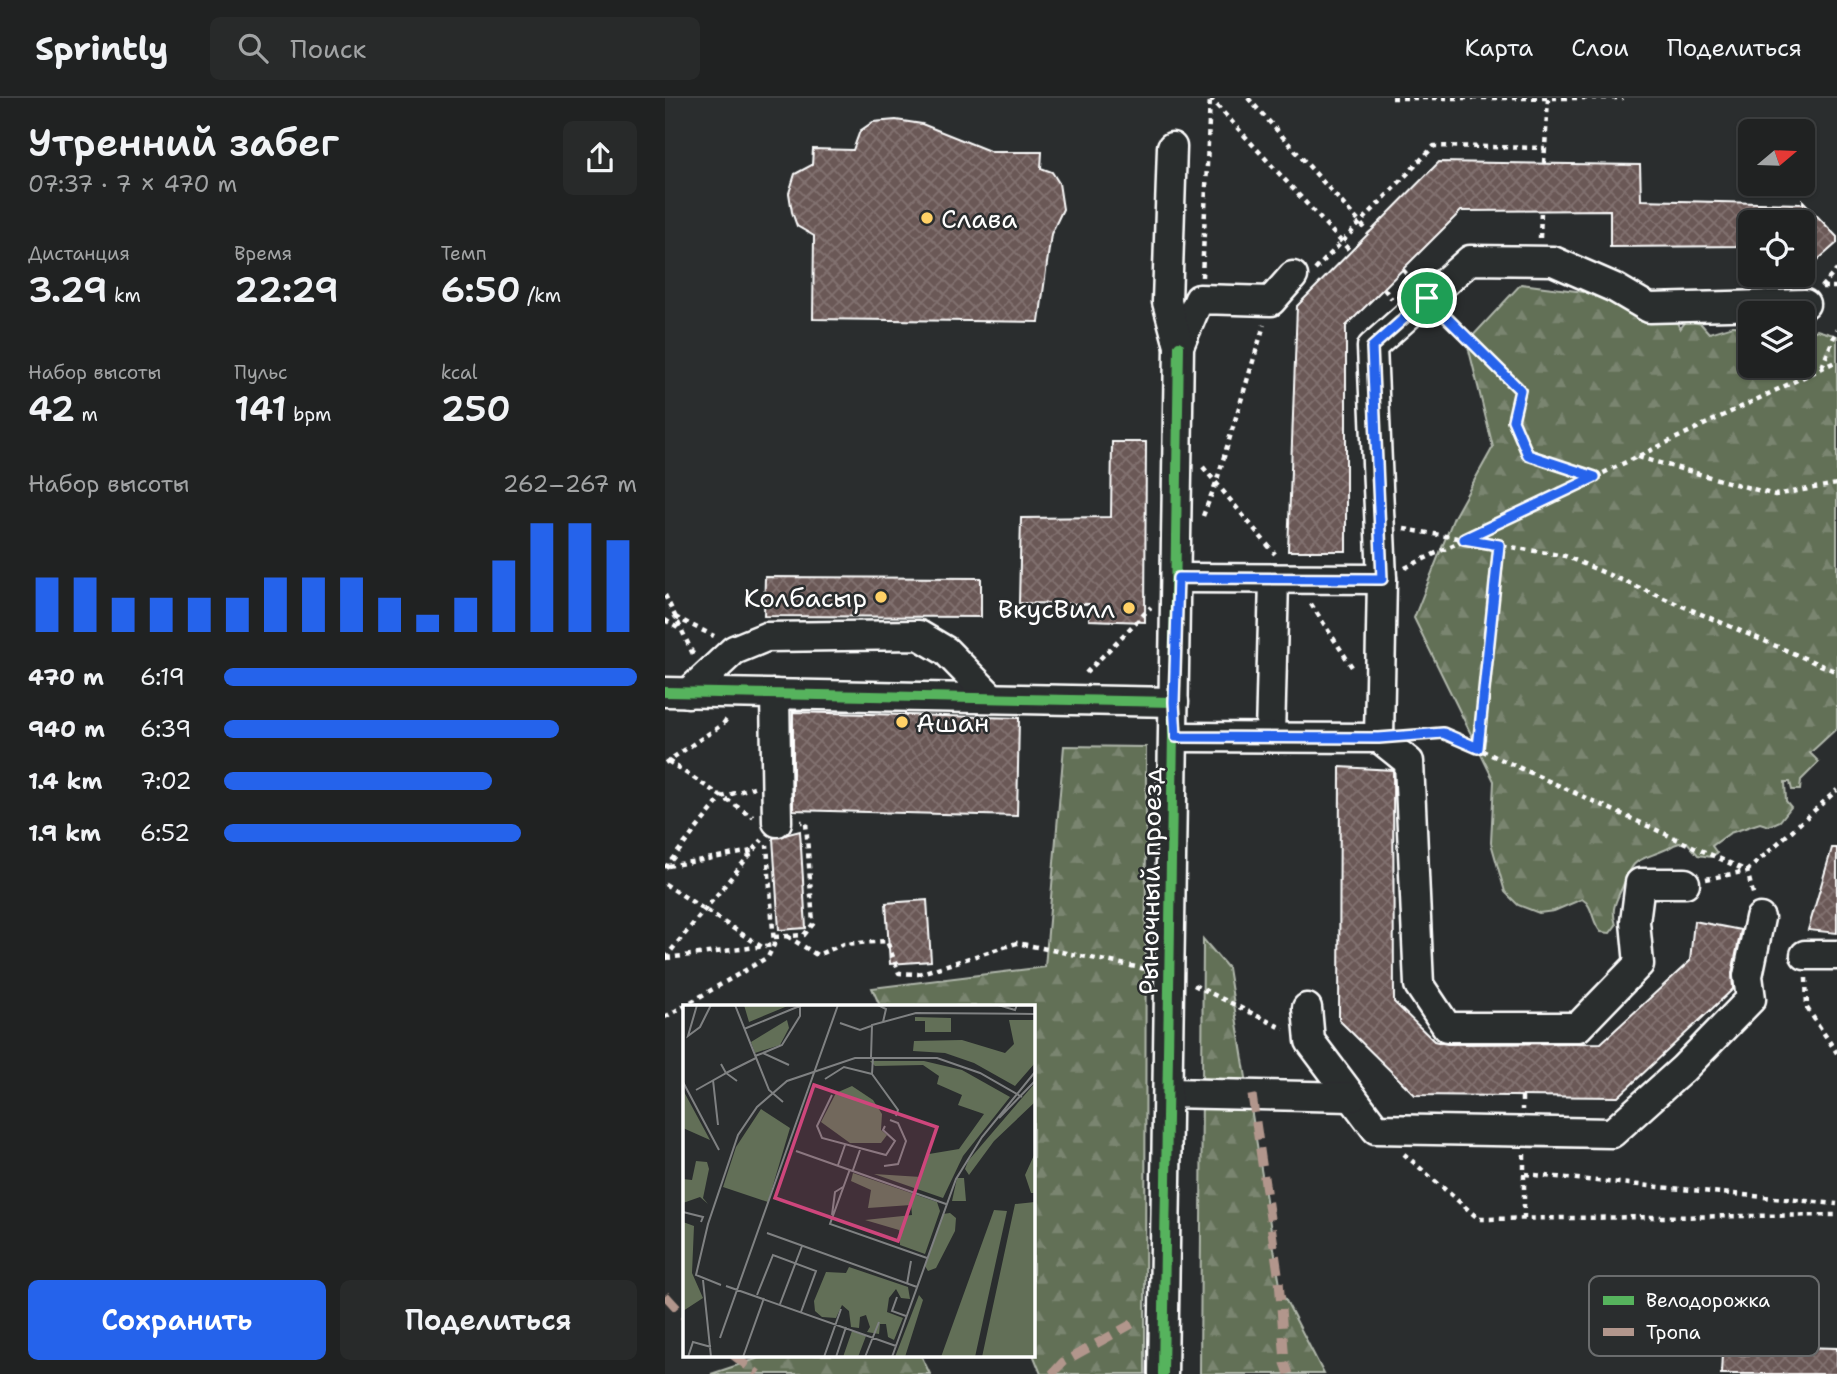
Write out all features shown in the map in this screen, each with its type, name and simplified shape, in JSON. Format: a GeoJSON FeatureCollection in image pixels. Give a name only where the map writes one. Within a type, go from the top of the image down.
{"type":"FeatureCollection","features":[{"type":"Feature","properties":{"kind":"street"},"geometry":{"type":"LineString","coordinates":[[1173,146],[1167,302],[1179,346]]}},
{"type":"Feature","properties":{"kind":"street"},"geometry":{"type":"LineString","coordinates":[[1379,738],[1382,579],[1372,347],[1470,260],[1553,261],[1615,288],[1649,308],[1813,295]]}},
{"type":"Feature","properties":{"kind":"street"},"geometry":{"type":"LineString","coordinates":[[1179,346],[1199,299],[1271,301],[1299,278]]}},
{"type":"Feature","properties":{"kind":"street","name":"Рыночный проезд"},"geometry":{"type":"LineString","coordinates":[[1163,1374],[1176,737],[1174,702],[1178,578],[1179,346]]}},
{"type":"Feature","properties":{"kind":"street"},"geometry":{"type":"LineString","coordinates":[[1178,578],[1382,579]]}},
{"type":"Feature","properties":{"kind":"street"},"geometry":{"type":"LineString","coordinates":[[1270,736],[1274,580]]}},
{"type":"Feature","properties":{"kind":"street"},"geometry":{"type":"LineString","coordinates":[[676,693],[734,649],[766,638],[919,635],[946,651],[992,698]]}},
{"type":"Feature","properties":{"kind":"street"},"geometry":{"type":"LineString","coordinates":[[676,693],[1174,702]]}},
{"type":"Feature","properties":{"kind":"street"},"geometry":{"type":"LineString","coordinates":[[775,694],[777,822]]}},
{"type":"Feature","properties":{"kind":"street"},"geometry":{"type":"LineString","coordinates":[[1176,737],[1379,738],[1409,762],[1419,985],[1447,1027],[1578,1027],[1639,964],[1635,922],[1640,883],[1685,883]]}},
{"type":"Feature","properties":{"kind":"street"},"geometry":{"type":"LineString","coordinates":[[1307,1008],[1310,1041],[1376,1129],[1612,1133],[1683,1069],[1751,999],[1748,976],[1760,918]]}},
{"type":"Feature","properties":{"kind":"street"},"geometry":{"type":"LineString","coordinates":[[1805,955],[1837,955]]}},
{"type":"Feature","properties":{"kind":"street"},"geometry":{"type":"LineString","coordinates":[[1169,1094],[1352,1097]]}},
{"type":"Feature","properties":{"kind":"path"},"geometry":{"type":"LineString","coordinates":[[1210,98],[1350,251]]}},
{"type":"Feature","properties":{"kind":"path"},"geometry":{"type":"LineString","coordinates":[[1199,299],[1205,252],[1210,98]]}},
{"type":"Feature","properties":{"kind":"path"},"geometry":{"type":"LineString","coordinates":[[1248,98],[1369,233]]}},
{"type":"Feature","properties":{"kind":"path"},"geometry":{"type":"LineString","coordinates":[[1392,98],[1623,98]]}},
{"type":"Feature","properties":{"kind":"path"},"geometry":{"type":"LineString","coordinates":[[1544,163],[1548,98]]}},
{"type":"Feature","properties":{"kind":"path"},"geometry":{"type":"LineString","coordinates":[[1299,278],[1343,243],[1434,146],[1545,148]]}},
{"type":"Feature","properties":{"kind":"path"},"geometry":{"type":"LineString","coordinates":[[1813,295],[1837,287]]}},
{"type":"Feature","properties":{"kind":"path"},"geometry":{"type":"LineString","coordinates":[[1427,298],[1520,390],[1513,420],[1528,455],[1595,477]]}},
{"type":"Feature","properties":{"kind":"path"},"geometry":{"type":"LineString","coordinates":[[1202,519],[1216,483],[1267,317]]}},
{"type":"Feature","properties":{"kind":"path"},"geometry":{"type":"LineString","coordinates":[[1821,368],[1837,329]]}},
{"type":"Feature","properties":{"kind":"path"},"geometry":{"type":"LineString","coordinates":[[1382,579],[1837,361]]}},
{"type":"Feature","properties":{"kind":"path"},"geometry":{"type":"LineString","coordinates":[[1637,456],[1775,495],[1837,484]]}},
{"type":"Feature","properties":{"kind":"path"},"geometry":{"type":"LineString","coordinates":[[1379,525],[1565,556],[1837,672]]}},
{"type":"Feature","properties":{"kind":"path"},"geometry":{"type":"LineString","coordinates":[[1478,748],[1499,545]]}},
{"type":"Feature","properties":{"kind":"path"},"geometry":{"type":"LineString","coordinates":[[665,620],[682,630]]}},
{"type":"Feature","properties":{"kind":"path"},"geometry":{"type":"LineString","coordinates":[[745,694],[723,724],[667,762],[771,830],[777,822],[806,822],[813,924],[804,935],[774,937]]}},
{"type":"Feature","properties":{"kind":"path"},"geometry":{"type":"LineString","coordinates":[[1379,738],[1443,733],[1747,871],[1837,790]]}},
{"type":"Feature","properties":{"kind":"path"},"geometry":{"type":"LineString","coordinates":[[666,867],[722,797],[776,781]]}},
{"type":"Feature","properties":{"kind":"path"},"geometry":{"type":"LineString","coordinates":[[665,958],[766,835],[774,945],[768,957],[686,1005]]}},
{"type":"Feature","properties":{"kind":"path"},"geometry":{"type":"LineString","coordinates":[[666,867],[753,851]]}},
{"type":"Feature","properties":{"kind":"path"},"geometry":{"type":"LineString","coordinates":[[665,884],[762,947]]}},
{"type":"Feature","properties":{"kind":"path"},"geometry":{"type":"LineString","coordinates":[[787,936],[817,955],[844,944],[887,941],[899,973],[918,974],[1017,943],[1171,974],[1310,1041]]}},
{"type":"Feature","properties":{"kind":"path"},"geometry":{"type":"LineString","coordinates":[[665,958],[774,945]]}},
{"type":"Feature","properties":{"kind":"path"},"geometry":{"type":"LineString","coordinates":[[1805,955],[1807,1008],[1837,1053]]}},
{"type":"Feature","properties":{"kind":"path"},"geometry":{"type":"LineString","coordinates":[[665,1017],[683,1007]]}},
{"type":"Feature","properties":{"kind":"path"},"geometry":{"type":"LineString","coordinates":[[1376,1129],[1479,1219],[1837,1215]]}},
{"type":"Feature","properties":{"kind":"path"},"geometry":{"type":"LineString","coordinates":[[1525,1174],[1837,1204]]}},
{"type":"Feature","properties":{"kind":"green space"},"geometry":{"type":"Polygon","coordinates":[[[1521,284],[1600,294],[1675,318],[1680,329],[1687,320],[1701,324],[1709,333],[1738,326],[1738,378],[1815,378],[1815,331],[1837,336],[1837,728],[1810,753],[1819,762],[1801,780],[1800,790],[1792,790],[1790,782],[1785,782],[1786,801],[1791,807],[1780,821],[1769,826],[1760,823],[1730,833],[1712,846],[1717,853],[1711,857],[1698,855],[1687,842],[1675,844],[1636,863],[1615,903],[1616,925],[1610,933],[1601,932],[1589,906],[1582,899],[1554,911],[1539,913],[1518,905],[1505,892],[1491,843],[1494,781],[1414,618],[1454,517],[1493,447],[1467,342],[1521,284]]]}},
{"type":"Feature","properties":{"kind":"green space"},"geometry":{"type":"Polygon","coordinates":[[[1064,746],[1146,747],[1145,1374],[1041,1374],[1034,1356],[1034,1005],[880,1005],[872,988],[1045,967],[1064,746]]]}},
{"type":"Feature","properties":{"kind":"green space"},"geometry":{"type":"Polygon","coordinates":[[[1203,939],[1228,968],[1281,1291],[1324,1374],[1200,1374],[1203,939]]]}},
{"type":"Feature","properties":{"kind":"green space"},"geometry":{"type":"Polygon","coordinates":[[[765,1356],[921,1356],[930,1374],[711,1374],[765,1356]]]}},
{"type":"Feature","properties":{"kind":"building","name":"Слава"},"geometry":{"type":"Polygon","coordinates":[[[896,120],[922,124],[992,152],[1042,152],[1041,168],[1052,172],[1059,183],[1063,209],[1051,234],[1039,322],[813,319],[814,236],[797,226],[792,212],[789,193],[795,174],[812,165],[813,149],[853,150],[860,131],[873,122],[896,120]]]}},
{"type":"Feature","properties":{"kind":"building"},"geometry":{"type":"Polygon","coordinates":[[[1439,162],[1640,165],[1641,200],[1803,204],[1803,201],[1812,210],[1738,210],[1738,246],[1610,247],[1610,210],[1461,211],[1346,326],[1346,551],[1288,551],[1297,306],[1439,162]]]}},
{"type":"Feature","properties":{"kind":"building"},"geometry":{"type":"Polygon","coordinates":[[[1815,214],[1837,237],[1837,243],[1815,262],[1815,214]]]}},
{"type":"Feature","properties":{"kind":"building"},"geometry":{"type":"Polygon","coordinates":[[[1112,442],[1146,442],[1145,622],[1089,620],[1089,604],[1019,603],[1021,518],[1111,517],[1112,442]]]}},
{"type":"Feature","properties":{"kind":"building"},"geometry":{"type":"Polygon","coordinates":[[[765,577],[981,578],[981,617],[764,616],[765,577]]]}},
{"type":"Feature","properties":{"kind":"building"},"geometry":{"type":"Polygon","coordinates":[[[793,712],[1019,718],[1017,816],[793,810],[793,712]]]}},
{"type":"Feature","properties":{"kind":"building"},"geometry":{"type":"Polygon","coordinates":[[[1340,767],[1393,770],[1394,1002],[1434,1041],[1447,1044],[1601,1043],[1690,961],[1694,921],[1741,930],[1732,973],[1733,989],[1618,1097],[1415,1095],[1339,1020],[1340,767]]]}},
{"type":"Feature","properties":{"kind":"building"},"geometry":{"type":"Polygon","coordinates":[[[800,831],[806,928],[779,930],[773,838],[800,831]]]}},
{"type":"Feature","properties":{"kind":"building"},"geometry":{"type":"Polygon","coordinates":[[[1832,848],[1837,848],[1837,933],[1808,930],[1832,848]]]}},
{"type":"Feature","properties":{"kind":"building"},"geometry":{"type":"Polygon","coordinates":[[[927,900],[931,961],[890,964],[886,903],[927,900]]]}},
{"type":"Feature","properties":{"kind":"building"},"geometry":{"type":"Polygon","coordinates":[[[1819,1348],[1837,1348],[1837,1374],[1721,1374],[1722,1356],[1819,1356],[1819,1348]]]}},
{"type":"Feature","properties":{"kind":"marked path"},"geometry":{"type":"LineString","coordinates":[[1252,1095],[1279,1280],[1285,1363],[1289,1374]]}},
{"type":"Feature","properties":{"kind":"marked path"},"geometry":{"type":"LineString","coordinates":[[665,1295],[683,1315]]}},
{"type":"Feature","properties":{"kind":"marked path"},"geometry":{"type":"LineString","coordinates":[[1052,1374],[1063,1362],[1132,1324]]}},
{"type":"Feature","properties":{"kind":"marked path"},"geometry":{"type":"LineString","coordinates":[[734,1356],[758,1374]]}},
{"type":"Feature","properties":{"kind":"cycle path"},"geometry":{"type":"LineString","coordinates":[[1163,1374],[1179,346]]}},
{"type":"Feature","properties":{"kind":"cycle path"},"geometry":{"type":"LineString","coordinates":[[665,692],[1174,702]]}},
{"type":"Feature","properties":{"kind":"place","name":"Слава"},"geometry":{"type":"Point","coordinates":[927,218]}},
{"type":"Feature","properties":{"kind":"place","name":"Колбасыр"},"geometry":{"type":"Point","coordinates":[881,597]}},
{"type":"Feature","properties":{"kind":"place","name":"ВкусВилл"},"geometry":{"type":"Point","coordinates":[1129,608]}},
{"type":"Feature","properties":{"kind":"place","name":"Ашан"},"geometry":{"type":"Point","coordinates":[902,722]}},
{"type":"Feature","properties":{"kind":"route"},"geometry":{"type":"LineString","coordinates":[[1427,298],[1520,390],[1513,420],[1528,455],[1595,477],[1464,539],[1499,545],[1478,748],[1443,733],[1379,738],[1176,737],[1174,702],[1178,578],[1382,579],[1372,347],[1427,298]]}}]}
